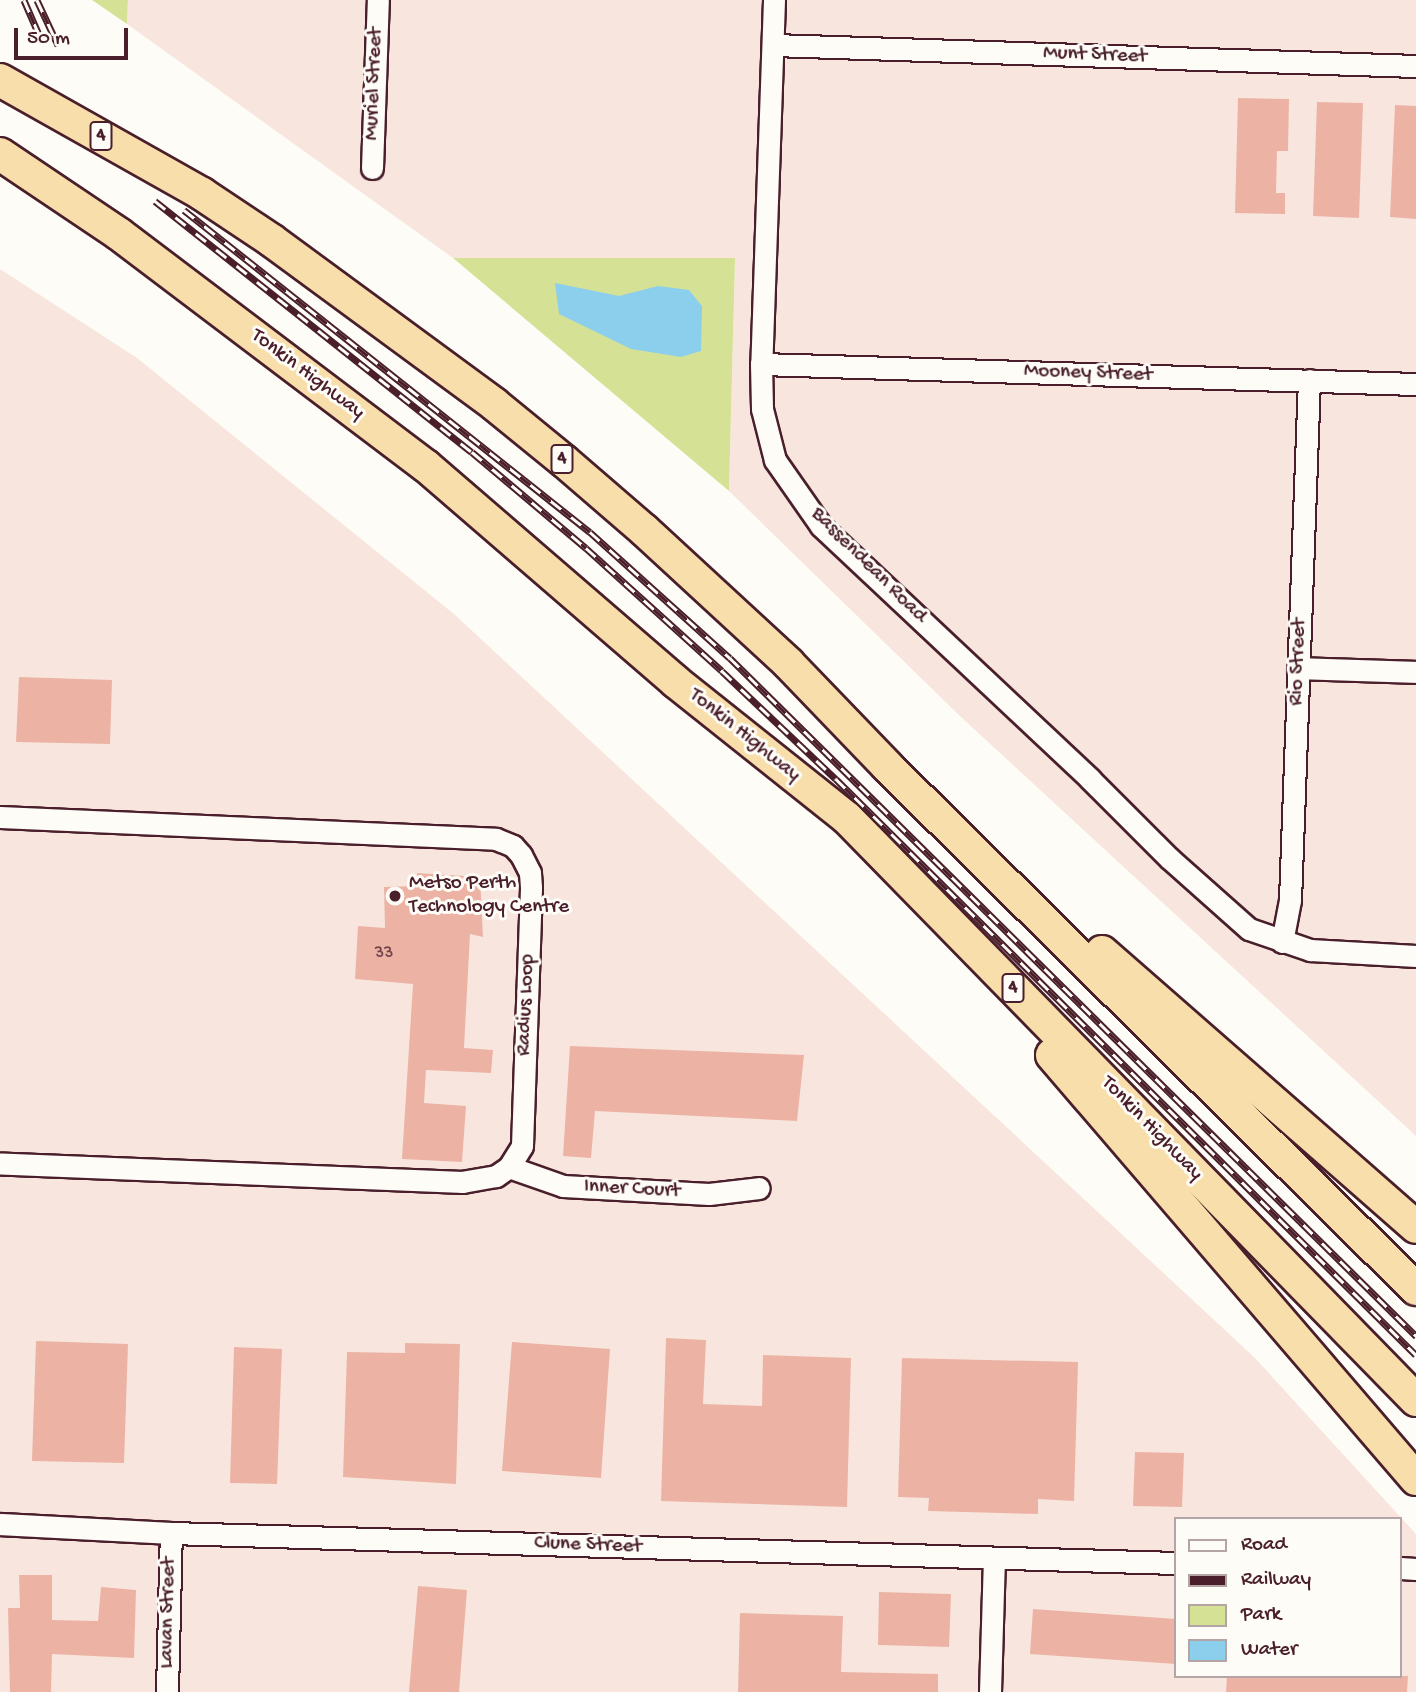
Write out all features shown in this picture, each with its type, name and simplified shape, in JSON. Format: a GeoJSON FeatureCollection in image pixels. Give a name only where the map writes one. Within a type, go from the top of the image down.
{"type":"FeatureCollection","features":[{"type":"Feature","properties":{"kind":"highway"},"geometry":{"type":"LineString","coordinates":[[0,72],[46,104]]}},
{"type":"Feature","properties":{"kind":"highway","name":"4"},"geometry":{"type":"LineString","coordinates":[[0,80],[202,194],[271,240],[494,404],[644,530],[789,664],[887,766],[1416,1289]]}},
{"type":"Feature","properties":{"kind":"highway","name":"Tonkin Highway"},"geometry":{"type":"LineString","coordinates":[[7,159],[119,234],[415,457],[676,682],[847,818],[1416,1400]]}},
{"type":"Feature","properties":{"kind":"highway"},"geometry":{"type":"LineString","coordinates":[[676,682],[848,840],[994,985],[1167,1192],[1416,1479]]}},
{"type":"Feature","properties":{"kind":"highway"},"geometry":{"type":"LineString","coordinates":[[887,766],[1416,1227]]}},
{"type":"Feature","properties":{"kind":"street","name":"Muriel Street"},"geometry":{"type":"LineString","coordinates":[[372,168],[378,0]]}},
{"type":"Feature","properties":{"kind":"street","name":"Bassendean Road"},"geometry":{"type":"LineString","coordinates":[[774,0],[761,364],[762,409],[775,460],[821,526],[1223,908],[1250,929],[1310,950],[1416,956]]}},
{"type":"Feature","properties":{"kind":"street","name":"Munt Street"},"geometry":{"type":"LineString","coordinates":[[773,45],[1416,66]]}},
{"type":"Feature","properties":{"kind":"street","name":"Mooney Street"},"geometry":{"type":"LineString","coordinates":[[761,364],[1416,384]]}},
{"type":"Feature","properties":{"kind":"street","name":"Rio Street"},"geometry":{"type":"LineString","coordinates":[[1282,942],[1290,900],[1309,380]]}},
{"type":"Feature","properties":{"kind":"street"},"geometry":{"type":"LineString","coordinates":[[1298,668],[1416,671]]}},
{"type":"Feature","properties":{"kind":"street","name":"Radius Loop"},"geometry":{"type":"LineString","coordinates":[[0,817],[471,837],[496,839],[513,846],[526,863],[531,888],[522,1146],[509,1167]]}},
{"type":"Feature","properties":{"kind":"street"},"geometry":{"type":"LineString","coordinates":[[0,1163],[463,1182],[484,1180],[509,1167]]}},
{"type":"Feature","properties":{"kind":"street","name":"Inner Court"},"geometry":{"type":"LineString","coordinates":[[509,1167],[563,1186],[709,1194],[759,1188]]}},
{"type":"Feature","properties":{"kind":"street","name":"Clune Street"},"geometry":{"type":"LineString","coordinates":[[0,1524],[170,1533],[1174,1563]]}},
{"type":"Feature","properties":{"kind":"street","name":"Lavan Street"},"geometry":{"type":"LineString","coordinates":[[167,1692],[170,1533]]}},
{"type":"Feature","properties":{"kind":"street"},"geometry":{"type":"LineString","coordinates":[[990,1692],[994,1559]]}},
{"type":"Feature","properties":{"kind":"shaded area"},"geometry":{"type":"Polygon","coordinates":[[[128,0],[1416,0],[1416,1136],[961,717],[729,491],[735,258],[453,258],[127,24],[128,0]]]}},
{"type":"Feature","properties":{"kind":"shaded area"},"geometry":{"type":"Polygon","coordinates":[[[0,269],[137,358],[454,614],[1255,1358],[1400,1517],[1174,1517],[1174,1678],[1402,1678],[1402,1519],[1416,1534],[1416,1692],[0,1692],[0,269]]]}},
{"type":"Feature","properties":{"kind":"green space"},"geometry":{"type":"Polygon","coordinates":[[[92,0],[128,0],[127,24],[92,0]]]}},
{"type":"Feature","properties":{"kind":"green space"},"geometry":{"type":"Polygon","coordinates":[[[453,258],[735,258],[729,491],[453,258]]]}},
{"type":"Feature","properties":{"kind":"water"},"geometry":{"type":"Polygon","coordinates":[[[555,283],[619,296],[658,286],[689,290],[702,306],[701,351],[681,357],[631,349],[559,314],[555,283]]]}},
{"type":"Feature","properties":{"kind":"building"},"geometry":{"type":"Polygon","coordinates":[[[1238,98],[1289,99],[1288,151],[1277,151],[1276,193],[1285,193],[1285,214],[1235,213],[1238,98]]]}},
{"type":"Feature","properties":{"kind":"building"},"geometry":{"type":"Polygon","coordinates":[[[1317,102],[1363,103],[1359,218],[1313,216],[1317,102]]]}},
{"type":"Feature","properties":{"kind":"building"},"geometry":{"type":"Polygon","coordinates":[[[1395,105],[1416,106],[1416,219],[1390,217],[1395,105]]]}},
{"type":"Feature","properties":{"kind":"building"},"geometry":{"type":"Polygon","coordinates":[[[19,677],[112,680],[110,744],[16,742],[19,677]]]}},
{"type":"Feature","properties":{"kind":"building"},"geometry":{"type":"Polygon","coordinates":[[[417,873],[480,877],[483,937],[470,934],[464,1048],[493,1050],[491,1073],[426,1070],[424,1103],[466,1106],[462,1162],[402,1159],[413,984],[355,979],[358,926],[385,928],[384,887],[417,886],[417,873]]]}},
{"type":"Feature","properties":{"kind":"building"},"geometry":{"type":"Polygon","coordinates":[[[570,1046],[804,1055],[797,1121],[595,1111],[591,1158],[563,1156],[570,1046]]]}},
{"type":"Feature","properties":{"kind":"building"},"geometry":{"type":"Polygon","coordinates":[[[666,1338],[706,1340],[703,1404],[762,1406],[763,1355],[851,1358],[847,1507],[661,1501],[666,1338]]]}},
{"type":"Feature","properties":{"kind":"building"},"geometry":{"type":"Polygon","coordinates":[[[36,1341],[128,1344],[124,1463],[32,1461],[36,1341]]]}},
{"type":"Feature","properties":{"kind":"building"},"geometry":{"type":"Polygon","coordinates":[[[512,1342],[610,1349],[601,1478],[502,1471],[512,1342]]]}},
{"type":"Feature","properties":{"kind":"building"},"geometry":{"type":"Polygon","coordinates":[[[405,1343],[460,1344],[456,1484],[343,1477],[347,1352],[405,1353],[405,1343]]]}},
{"type":"Feature","properties":{"kind":"building"},"geometry":{"type":"Polygon","coordinates":[[[234,1347],[282,1349],[277,1484],[230,1483],[234,1347]]]}},
{"type":"Feature","properties":{"kind":"building"},"geometry":{"type":"Polygon","coordinates":[[[902,1358],[1078,1362],[1074,1501],[1038,1499],[1038,1514],[928,1511],[929,1498],[898,1497],[902,1358]]]}},
{"type":"Feature","properties":{"kind":"building"},"geometry":{"type":"Polygon","coordinates":[[[1135,1452],[1184,1453],[1182,1507],[1133,1506],[1135,1452]]]}},
{"type":"Feature","properties":{"kind":"building"},"geometry":{"type":"Polygon","coordinates":[[[19,1575],[52,1575],[52,1620],[98,1621],[101,1587],[136,1590],[134,1658],[52,1654],[51,1692],[10,1692],[8,1608],[20,1608],[19,1575]]]}},
{"type":"Feature","properties":{"kind":"building"},"geometry":{"type":"Polygon","coordinates":[[[418,1586],[467,1590],[459,1692],[409,1692],[418,1586]]]}},
{"type":"Feature","properties":{"kind":"building"},"geometry":{"type":"Polygon","coordinates":[[[879,1592],[951,1594],[949,1647],[878,1645],[879,1592]]]}},
{"type":"Feature","properties":{"kind":"building"},"geometry":{"type":"Polygon","coordinates":[[[1033,1609],[1174,1619],[1174,1664],[1030,1654],[1033,1609]]]}},
{"type":"Feature","properties":{"kind":"building"},"geometry":{"type":"Polygon","coordinates":[[[740,1613],[843,1616],[841,1672],[938,1674],[938,1692],[738,1692],[740,1613]]]}},
{"type":"Feature","properties":{"kind":"building"},"geometry":{"type":"Polygon","coordinates":[[[1408,1676],[1407,1692],[1226,1692],[1227,1678],[1408,1676]]]}},
{"type":"Feature","properties":{"kind":"railway"},"geometry":{"type":"LineString","coordinates":[[24,0],[40,37]]}},
{"type":"Feature","properties":{"kind":"railway"},"geometry":{"type":"LineString","coordinates":[[37,0],[58,45]]}},
{"type":"Feature","properties":{"kind":"railway"},"geometry":{"type":"LineString","coordinates":[[155,201],[472,452],[586,548],[722,671],[836,779],[1416,1355]]}},
{"type":"Feature","properties":{"kind":"railway"},"geometry":{"type":"LineString","coordinates":[[184,210],[590,532],[730,658],[1416,1336]]}},
{"type":"Feature","properties":{"kind":"place","name":"Metso Perth Technology Centre"},"geometry":{"type":"Point","coordinates":[395,896]}}]}
